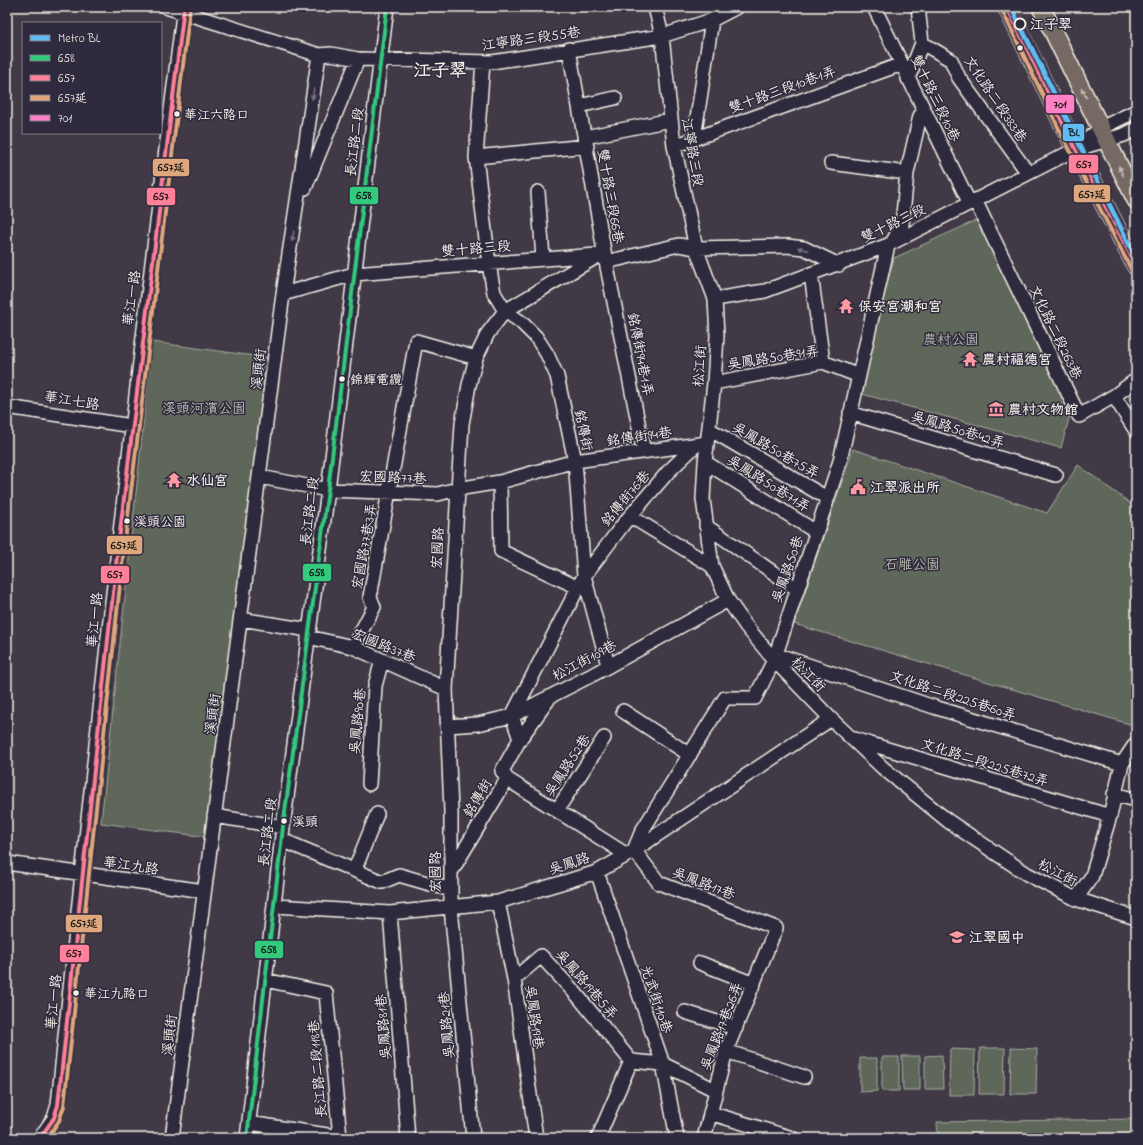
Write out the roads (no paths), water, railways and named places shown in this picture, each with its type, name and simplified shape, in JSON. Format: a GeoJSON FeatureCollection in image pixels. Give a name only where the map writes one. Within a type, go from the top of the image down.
{"type":"FeatureCollection","features":[{"type":"Feature","properties":{"kind":"main road"},"geometry":{"type":"LineString","coordinates":[[1008,7],[1076,149],[1136,266]]}},
{"type":"Feature","properties":{"kind":"main road"},"geometry":{"type":"LineString","coordinates":[[1041,7],[1136,200]]}},
{"type":"Feature","properties":{"kind":"street","name":"江寧路三段55巷"},"geometry":{"type":"LineString","coordinates":[[166,7],[184,10],[325,54],[358,59],[381,58],[483,62],[662,36],[712,20],[723,10],[737,7]]}},
{"type":"Feature","properties":{"kind":"street"},"geometry":{"type":"LineString","coordinates":[[387,13],[395,7]]}},
{"type":"Feature","properties":{"kind":"street","name":"江寧路三段"},"geometry":{"type":"LineString","coordinates":[[655,7],[662,36],[674,146],[696,248],[715,299]]}},
{"type":"Feature","properties":{"kind":"street","name":"雙十路三段10巷"},"geometry":{"type":"LineString","coordinates":[[874,7],[924,112],[972,201]]}},
{"type":"Feature","properties":{"kind":"street"},"geometry":{"type":"LineString","coordinates":[[908,79],[922,43],[918,7]]}},
{"type":"Feature","properties":{"kind":"street","name":"華江一路"},"geometry":{"type":"LineString","coordinates":[[40,1138],[54,1118],[58,1105],[81,875],[132,426],[184,10]]}},
{"type":"Feature","properties":{"kind":"street","name":"長江路二段"},"geometry":{"type":"LineString","coordinates":[[247,1138],[283,833],[328,490],[387,13]]}},
{"type":"Feature","properties":{"kind":"street"},"geometry":{"type":"LineString","coordinates":[[694,138],[712,20]]}},
{"type":"Feature","properties":{"kind":"street","name":"文化路二段383巷"},"geometry":{"type":"LineString","coordinates":[[922,43],[951,60],[959,78],[1028,173]]}},
{"type":"Feature","properties":{"kind":"street","name":"雙十路三段66巷"},"geometry":{"type":"LineString","coordinates":[[569,49],[586,142],[604,258]]}},
{"type":"Feature","properties":{"kind":"street"},"geometry":{"type":"LineString","coordinates":[[297,206],[325,54]]}},
{"type":"Feature","properties":{"kind":"street"},"geometry":{"type":"LineString","coordinates":[[297,206],[358,59]]}},
{"type":"Feature","properties":{"kind":"street","name":"銘傳街"},"geometry":{"type":"LineString","coordinates":[[483,62],[476,157],[494,293],[505,310],[526,327],[547,354],[557,376],[575,461],[580,581],[608,665]]}},
{"type":"Feature","properties":{"kind":"street","name":"雙十路三段10巷1弄"},"geometry":{"type":"LineString","coordinates":[[674,146],[902,64]]}},
{"type":"Feature","properties":{"kind":"street"},"geometry":{"type":"LineString","coordinates":[[579,106],[615,98]]}},
{"type":"Feature","properties":{"kind":"street"},"geometry":{"type":"LineString","coordinates":[[1105,135],[1136,111]]}},
{"type":"Feature","properties":{"kind":"street","name":"吳鳳路50巷"},"geometry":{"type":"LineString","coordinates":[[630,853],[642,831],[725,698],[755,698],[775,657],[826,498],[840,461],[890,244],[902,225],[907,173],[920,116],[924,112]]}},
{"type":"Feature","properties":{"kind":"street"},"geometry":{"type":"LineString","coordinates":[[476,157],[586,142],[671,120]]}},
{"type":"Feature","properties":{"kind":"street"},"geometry":{"type":"LineString","coordinates":[[1105,135],[1136,129]]}},
{"type":"Feature","properties":{"kind":"street","name":"雙十路三段"},"geometry":{"type":"LineString","coordinates":[[715,299],[765,291],[838,265],[890,244],[972,201],[1105,135]]}},
{"type":"Feature","properties":{"kind":"street"},"geometry":{"type":"LineString","coordinates":[[831,163],[907,173]]}},
{"type":"Feature","properties":{"kind":"street"},"geometry":{"type":"LineString","coordinates":[[538,192],[543,258]]}},
{"type":"Feature","properties":{"kind":"street","name":"文化路二段263巷"},"geometry":{"type":"LineString","coordinates":[[972,201],[1079,416],[1114,396],[1136,380]]}},
{"type":"Feature","properties":{"kind":"street","name":"溪頭街"},"geometry":{"type":"LineString","coordinates":[[172,1138],[283,294],[297,206]]}},
{"type":"Feature","properties":{"kind":"street"},"geometry":{"type":"LineString","coordinates":[[604,258],[679,244],[696,248],[787,246],[804,248],[838,265]]}},
{"type":"Feature","properties":{"kind":"street","name":"雙十路三段"},"geometry":{"type":"LineString","coordinates":[[283,294],[354,274],[489,264],[543,258],[604,258]]}},
{"type":"Feature","properties":{"kind":"street","name":"宏國路"},"geometry":{"type":"LineString","coordinates":[[451,908],[451,812],[446,689],[457,489],[462,424],[469,385],[476,358],[488,333],[505,310],[604,258]]}},
{"type":"Feature","properties":{"kind":"street","name":"銘傳街94巷1弄"},"geometry":{"type":"LineString","coordinates":[[604,258],[644,452]]}},
{"type":"Feature","properties":{"kind":"street"},"geometry":{"type":"LineString","coordinates":[[811,274],[823,362]]}},
{"type":"Feature","properties":{"kind":"street","name":"松江街"},"geometry":{"type":"LineString","coordinates":[[715,299],[716,336],[714,383],[709,429],[702,444],[705,462],[703,499],[712,566],[728,600],[746,626],[831,719],[883,768],[948,821],[1027,874],[1076,900],[1136,918]]}},
{"type":"Feature","properties":{"kind":"street","name":"宏國路77巷3弄"},"geometry":{"type":"LineString","coordinates":[[353,647],[374,607],[370,597],[416,341],[476,358]]}},
{"type":"Feature","properties":{"kind":"street","name":"吳鳳路50巷91弄"},"geometry":{"type":"LineString","coordinates":[[714,383],[823,362],[859,376]]}},
{"type":"Feature","properties":{"kind":"street"},"geometry":{"type":"LineString","coordinates":[[1114,396],[1136,431]]}},
{"type":"Feature","properties":{"kind":"street","name":"華江七路"},"geometry":{"type":"LineString","coordinates":[[7,406],[132,426]]}},
{"type":"Feature","properties":{"kind":"street","name":"吳鳳路50巷42弄"},"geometry":{"type":"LineString","coordinates":[[850,413],[1056,475]]}},
{"type":"Feature","properties":{"kind":"street","name":"吳鳳路50巷75弄"},"geometry":{"type":"LineString","coordinates":[[709,429],[826,498]]}},
{"type":"Feature","properties":{"kind":"street","name":"銘傳街94巷"},"geometry":{"type":"LineString","coordinates":[[500,482],[575,461],[702,444]]}},
{"type":"Feature","properties":{"kind":"street","name":"銘傳街76巷"},"geometry":{"type":"LineString","coordinates":[[580,581],[630,516],[668,472],[702,444]]}},
{"type":"Feature","properties":{"kind":"street","name":"吳鳳路50巷71弄"},"geometry":{"type":"LineString","coordinates":[[705,462],[816,532]]}},
{"type":"Feature","properties":{"kind":"street","name":"宏國路77巷"},"geometry":{"type":"LineString","coordinates":[[260,477],[328,490],[438,494],[457,489],[500,482]]}},
{"type":"Feature","properties":{"kind":"street"},"geometry":{"type":"LineString","coordinates":[[500,482],[501,551],[580,581],[512,716],[520,739]]}},
{"type":"Feature","properties":{"kind":"street"},"geometry":{"type":"LineString","coordinates":[[630,516],[712,566]]}},
{"type":"Feature","properties":{"kind":"street"},"geometry":{"type":"LineString","coordinates":[[706,526],[797,589]]}},
{"type":"Feature","properties":{"kind":"street","name":"松江街109巷"},"geometry":{"type":"LineString","coordinates":[[447,726],[478,724],[512,716],[728,600]]}},
{"type":"Feature","properties":{"kind":"street","name":"宏國路37巷"},"geometry":{"type":"LineString","coordinates":[[241,619],[309,634],[353,647],[446,689]]}},
{"type":"Feature","properties":{"kind":"street","name":"文化路二段225巷60弄"},"geometry":{"type":"LineString","coordinates":[[775,657],[1122,764]]}},
{"type":"Feature","properties":{"kind":"street","name":"吳鳳路90巷"},"geometry":{"type":"LineString","coordinates":[[368,784],[375,686],[382,660]]}},
{"type":"Feature","properties":{"kind":"street","name":"銘傳街"},"geometry":{"type":"LineString","coordinates":[[451,872],[507,779],[502,771],[520,739],[549,697]]}},
{"type":"Feature","properties":{"kind":"street"},"geometry":{"type":"LineString","coordinates":[[623,711],[690,755]]}},
{"type":"Feature","properties":{"kind":"street","name":"吳鳳路"},"geometry":{"type":"LineString","coordinates":[[275,906],[390,914],[451,908],[498,902],[597,872],[630,853],[831,719]]}},
{"type":"Feature","properties":{"kind":"street","name":"吳鳳路52巷"},"geometry":{"type":"LineString","coordinates":[[557,810],[604,738]]}},
{"type":"Feature","properties":{"kind":"street","name":"文化路二段225巷72弄"},"geometry":{"type":"LineString","coordinates":[[851,738],[1110,816]]}},
{"type":"Feature","properties":{"kind":"street"},"geometry":{"type":"LineString","coordinates":[[1076,900],[1092,876],[1103,835],[1110,816],[1122,764],[1136,743]]}},
{"type":"Feature","properties":{"kind":"street","name":"吳鳳路52巷"},"geometry":{"type":"LineString","coordinates":[[507,779],[630,853]]}},
{"type":"Feature","properties":{"kind":"street"},"geometry":{"type":"LineString","coordinates":[[1114,794],[1136,800]]}},
{"type":"Feature","properties":{"kind":"street"},"geometry":{"type":"LineString","coordinates":[[355,869],[377,814]]}},
{"type":"Feature","properties":{"kind":"street"},"geometry":{"type":"LineString","coordinates":[[214,816],[283,833],[382,882],[399,875],[451,890]]}},
{"type":"Feature","properties":{"kind":"street","name":"吳鳳路17巷"},"geometry":{"type":"LineString","coordinates":[[630,853],[658,883],[776,928]]}},
{"type":"Feature","properties":{"kind":"street","name":"華江九路"},"geometry":{"type":"LineString","coordinates":[[7,863],[81,875],[204,891]]}},
{"type":"Feature","properties":{"kind":"street","name":"光武街110巷"},"geometry":{"type":"LineString","coordinates":[[597,872],[663,1064],[677,1138]]}},
{"type":"Feature","properties":{"kind":"street","name":"吳鳳路19巷"},"geometry":{"type":"LineString","coordinates":[[498,902],[514,979],[536,1138]]}},
{"type":"Feature","properties":{"kind":"street","name":"吳鳳路21巷"},"geometry":{"type":"LineString","coordinates":[[451,908],[473,1138]]}},
{"type":"Feature","properties":{"kind":"street","name":"吳鳳路81巷"},"geometry":{"type":"LineString","coordinates":[[390,914],[408,1138]]}},
{"type":"Feature","properties":{"kind":"street","name":"吳鳳路17巷26弄"},"geometry":{"type":"LineString","coordinates":[[704,1138],[726,1051],[776,928]]}},
{"type":"Feature","properties":{"kind":"street","name":"吳鳳路19巷5弄"},"geometry":{"type":"LineString","coordinates":[[514,979],[541,956],[577,995],[631,1061]]}},
{"type":"Feature","properties":{"kind":"street"},"geometry":{"type":"LineString","coordinates":[[700,963],[754,984]]}},
{"type":"Feature","properties":{"kind":"street","name":"長江路二段118巷"},"geometry":{"type":"LineString","coordinates":[[249,1123],[340,1137],[326,992],[265,980]]}},
{"type":"Feature","properties":{"kind":"street"},"geometry":{"type":"LineString","coordinates":[[685,1012],[736,1028]]}},
{"type":"Feature","properties":{"kind":"street"},"geometry":{"type":"LineString","coordinates":[[726,1051],[804,1076]]}},
{"type":"Feature","properties":{"kind":"street"},"geometry":{"type":"LineString","coordinates":[[598,1138],[631,1061],[663,1064],[715,1090]]}},
{"type":"Feature","properties":{"kind":"street"},"geometry":{"type":"LineString","coordinates":[[710,1113],[792,1138]]}},
{"type":"Feature","properties":{"kind":"metro line","name":"BL"},"geometry":{"type":"LineString","coordinates":[[1011,7],[1136,258]]}},
{"type":"Feature","properties":{"kind":"place","name":"江子翠"},"geometry":{"type":"Point","coordinates":[1020,24]}},
{"type":"Feature","properties":{"kind":"place","name":"華江六路口"},"geometry":{"type":"Point","coordinates":[177,114]}},
{"type":"Feature","properties":{"kind":"place","name":"保安宮潮和宮"},"geometry":{"type":"Point","coordinates":[846,306]}},
{"type":"Feature","properties":{"kind":"place","name":"農村福德宮"},"geometry":{"type":"Point","coordinates":[970,359]}},
{"type":"Feature","properties":{"kind":"place","name":"錦輝電纜"},"geometry":{"type":"Point","coordinates":[342,379]}},
{"type":"Feature","properties":{"kind":"place","name":"農村文物館"},"geometry":{"type":"Point","coordinates":[996,409]}},
{"type":"Feature","properties":{"kind":"place","name":"水仙宮"},"geometry":{"type":"Point","coordinates":[174,480]}},
{"type":"Feature","properties":{"kind":"place","name":"江翠派出所"},"geometry":{"type":"Point","coordinates":[858,487]}},
{"type":"Feature","properties":{"kind":"place","name":"溪頭公園"},"geometry":{"type":"Point","coordinates":[127,521]}},
{"type":"Feature","properties":{"kind":"place","name":"溪頭"},"geometry":{"type":"Point","coordinates":[284,821]}},
{"type":"Feature","properties":{"kind":"place","name":"江翠國中"},"geometry":{"type":"Point","coordinates":[957,937]}},
{"type":"Feature","properties":{"kind":"place","name":"華江九路口"},"geometry":{"type":"Point","coordinates":[76,993]}},
{"type":"Feature","properties":{"kind":"district","name":"江子翠"},"geometry":{"type":"Point","coordinates":[440,70]}},
{"type":"Feature","properties":{"kind":"park label","name":"農村公園"},"geometry":{"type":"Point","coordinates":[951,339]}},
{"type":"Feature","properties":{"kind":"park label","name":"溪頭河濱公園"},"geometry":{"type":"Point","coordinates":[204,408]}},
{"type":"Feature","properties":{"kind":"park label","name":"石雕公園"},"geometry":{"type":"Point","coordinates":[912,564]}}]}
